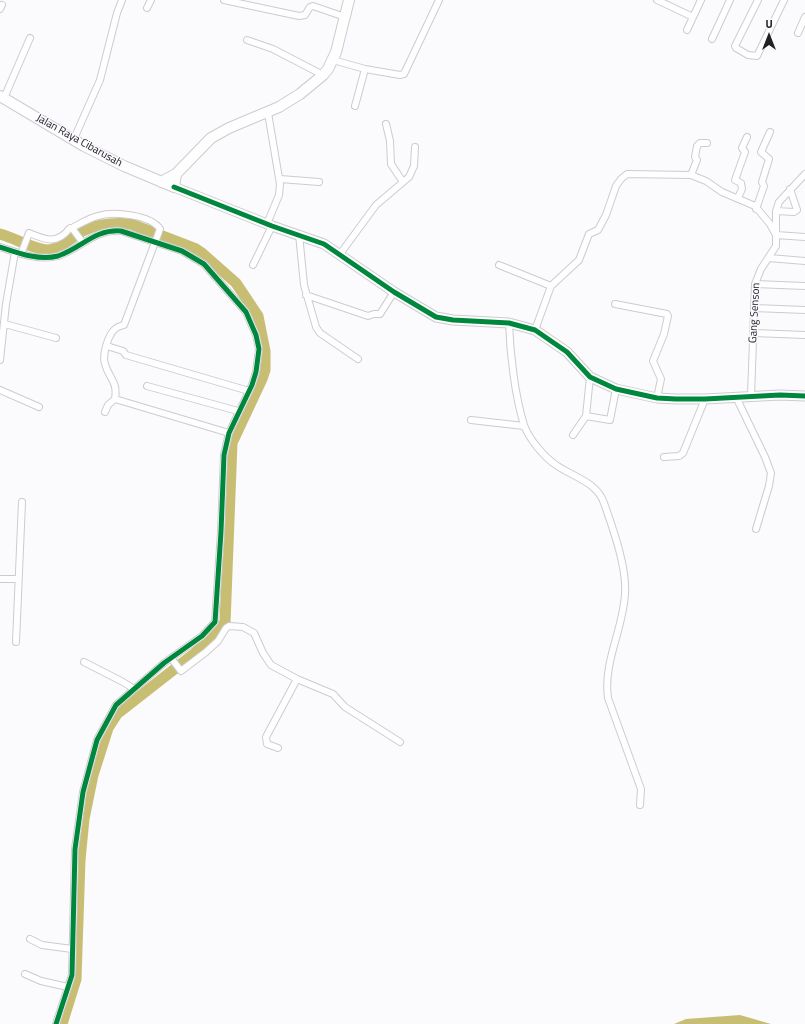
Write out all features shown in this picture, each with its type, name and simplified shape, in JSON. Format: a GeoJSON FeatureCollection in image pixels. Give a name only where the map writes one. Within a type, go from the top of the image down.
{"type":"FeatureCollection","features":[{"type":"Feature","properties":{"kind":"main road"},"geometry":{"type":"LineString","coordinates":[[161,182],[176,174],[210,138],[237,124],[268,113],[300,94],[323,75],[333,60],[349,0]]}},
{"type":"Feature","properties":{"kind":"main road","name":"Jalan Raya Cibarusah"},"geometry":{"type":"LineString","coordinates":[[2,97],[73,140],[124,166],[174,187]]}},
{"type":"Feature","properties":{"kind":"main road"},"geometry":{"type":"LineString","coordinates":[[174,187],[176,174]]}},
{"type":"Feature","properties":{"kind":"street"},"geometry":{"type":"LineString","coordinates":[[73,140],[100,80],[117,13],[122,0]]}},
{"type":"Feature","properties":{"kind":"street"},"geometry":{"type":"LineString","coordinates":[[148,8],[151,0]]}},
{"type":"Feature","properties":{"kind":"street"},"geometry":{"type":"LineString","coordinates":[[224,0],[299,16],[305,15],[310,7],[313,6],[345,17]]}},
{"type":"Feature","properties":{"kind":"street"},"geometry":{"type":"LineString","coordinates":[[333,60],[365,69],[400,75],[404,74],[439,0]]}},
{"type":"Feature","properties":{"kind":"street"},"geometry":{"type":"LineString","coordinates":[[657,0],[693,17]]}},
{"type":"Feature","properties":{"kind":"street"},"geometry":{"type":"LineString","coordinates":[[687,30],[701,0]]}},
{"type":"Feature","properties":{"kind":"street"},"geometry":{"type":"LineString","coordinates":[[712,39],[730,0]]}},
{"type":"Feature","properties":{"kind":"street"},"geometry":{"type":"LineString","coordinates":[[758,0],[735,46],[736,48],[753,56],[756,56],[759,52],[784,0]]}},
{"type":"Feature","properties":{"kind":"street"},"geometry":{"type":"LineString","coordinates":[[798,33],[805,17]]}},
{"type":"Feature","properties":{"kind":"street"},"geometry":{"type":"LineString","coordinates":[[2,97],[30,38]]}},
{"type":"Feature","properties":{"kind":"street"},"geometry":{"type":"LineString","coordinates":[[247,40],[273,49],[323,75]]}},
{"type":"Feature","properties":{"kind":"street"},"geometry":{"type":"LineString","coordinates":[[355,106],[365,69]]}},
{"type":"Feature","properties":{"kind":"street"},"geometry":{"type":"LineString","coordinates":[[253,264],[270,225],[279,195],[280,179],[268,113]]}},
{"type":"Feature","properties":{"kind":"street"},"geometry":{"type":"LineString","coordinates":[[386,124],[390,140],[391,164],[403,182]]}},
{"type":"Feature","properties":{"kind":"street"},"geometry":{"type":"LineString","coordinates":[[756,209],[764,186],[762,182],[769,159],[761,152],[770,132]]}},
{"type":"Feature","properties":{"kind":"street"},"geometry":{"type":"LineString","coordinates":[[738,198],[742,189],[742,183],[735,180],[744,157],[745,152],[742,148],[747,137]]}},
{"type":"Feature","properties":{"kind":"street"},"geometry":{"type":"LineString","coordinates":[[691,175],[697,160],[695,157],[697,146],[700,143],[707,143]]}},
{"type":"Feature","properties":{"kind":"street"},"geometry":{"type":"LineString","coordinates":[[340,254],[376,205],[403,182],[412,172],[415,147]]}},
{"type":"Feature","properties":{"kind":"street"},"geometry":{"type":"LineString","coordinates":[[535,330],[551,286],[579,260],[589,234],[598,230],[606,215],[616,186],[627,174],[691,175],[706,181],[722,192],[755,206],[770,224],[776,235],[805,236]]}},
{"type":"Feature","properties":{"kind":"street","name":"Gang Senson"},"geometry":{"type":"LineString","coordinates":[[751,396],[756,284],[761,270],[776,246],[776,211],[779,202],[805,174]]}},
{"type":"Feature","properties":{"kind":"street"},"geometry":{"type":"LineString","coordinates":[[280,179],[319,182]]}},
{"type":"Feature","properties":{"kind":"street"},"geometry":{"type":"LineString","coordinates":[[174,187],[270,225],[324,244],[394,292],[425,312],[436,317],[453,320],[509,324],[535,330],[567,352],[590,377],[616,389],[657,398],[705,399],[751,396],[805,396]]}},
{"type":"Feature","properties":{"kind":"street"},"geometry":{"type":"LineString","coordinates":[[776,211],[794,212],[797,210],[790,189]]}},
{"type":"Feature","properties":{"kind":"street"},"geometry":{"type":"LineString","coordinates":[[0,360],[0,347],[5,324],[6,304],[18,253],[24,246],[29,233],[49,240],[54,240],[62,237],[70,228],[73,229],[98,216],[127,215],[143,218],[158,227],[158,237],[124,325],[112,332],[107,346],[104,361],[117,388],[116,399],[108,405],[105,412]]}},
{"type":"Feature","properties":{"kind":"street"},"geometry":{"type":"LineString","coordinates":[[73,229],[82,241]]}},
{"type":"Feature","properties":{"kind":"street"},"geometry":{"type":"LineString","coordinates":[[0,247],[36,257],[53,257],[82,241],[105,231],[113,230],[158,237],[204,264],[246,312],[253,325],[259,349],[256,372],[249,391],[238,411],[226,444],[222,470],[221,532],[215,622],[202,636],[172,661],[134,689],[116,705],[97,740],[87,771],[75,849],[72,975],[56,1024]]}},
{"type":"Feature","properties":{"kind":"street"},"geometry":{"type":"LineString","coordinates":[[299,234],[301,270],[313,319],[320,333],[358,359]]}},
{"type":"Feature","properties":{"kind":"street"},"geometry":{"type":"LineString","coordinates":[[769,258],[805,260]]}},
{"type":"Feature","properties":{"kind":"street"},"geometry":{"type":"LineString","coordinates":[[498,265],[551,286]]}},
{"type":"Feature","properties":{"kind":"street"},"geometry":{"type":"LineString","coordinates":[[756,284],[805,286]]}},
{"type":"Feature","properties":{"kind":"street"},"geometry":{"type":"LineString","coordinates":[[306,295],[368,316],[380,314],[394,292]]}},
{"type":"Feature","properties":{"kind":"street"},"geometry":{"type":"LineString","coordinates":[[615,304],[667,314],[668,316],[664,334],[653,361],[661,379],[657,398]]}},
{"type":"Feature","properties":{"kind":"street"},"geometry":{"type":"LineString","coordinates":[[754,308],[805,310]]}},
{"type":"Feature","properties":{"kind":"street"},"geometry":{"type":"LineString","coordinates":[[5,324],[56,338]]}},
{"type":"Feature","properties":{"kind":"street"},"geometry":{"type":"LineString","coordinates":[[509,324],[514,369],[524,426],[530,436],[555,465],[594,487],[604,502],[618,549],[625,584],[620,622],[609,665],[607,691],[612,712],[641,788],[640,806]]}},
{"type":"Feature","properties":{"kind":"street"},"geometry":{"type":"LineString","coordinates":[[754,333],[805,335]]}},
{"type":"Feature","properties":{"kind":"street"},"geometry":{"type":"LineString","coordinates":[[107,346],[123,351],[126,355],[249,391]]}},
{"type":"Feature","properties":{"kind":"street"},"geometry":{"type":"LineString","coordinates":[[573,435],[586,416],[590,377]]}},
{"type":"Feature","properties":{"kind":"street"},"geometry":{"type":"LineString","coordinates":[[146,386],[238,411]]}},
{"type":"Feature","properties":{"kind":"street"},"geometry":{"type":"LineString","coordinates":[[586,416],[610,420],[616,389]]}},
{"type":"Feature","properties":{"kind":"street"},"geometry":{"type":"LineString","coordinates":[[0,390],[39,407]]}},
{"type":"Feature","properties":{"kind":"street"},"geometry":{"type":"LineString","coordinates":[[736,397],[765,457],[771,473],[769,486],[756,529]]}},
{"type":"Feature","properties":{"kind":"street"},"geometry":{"type":"LineString","coordinates":[[116,399],[229,433]]}},
{"type":"Feature","properties":{"kind":"street"},"geometry":{"type":"LineString","coordinates":[[664,457],[679,456],[683,453],[705,399]]}},
{"type":"Feature","properties":{"kind":"street"},"geometry":{"type":"LineString","coordinates":[[471,420],[524,426]]}},
{"type":"Feature","properties":{"kind":"street"},"geometry":{"type":"LineString","coordinates":[[16,642],[22,502]]}},
{"type":"Feature","properties":{"kind":"street"},"geometry":{"type":"LineString","coordinates":[[0,579],[18,579]]}},
{"type":"Feature","properties":{"kind":"street"},"geometry":{"type":"LineString","coordinates":[[172,661],[180,670],[206,652],[218,641],[226,628],[229,626],[243,627],[254,633],[263,653],[271,665],[297,679],[333,694],[345,706],[400,742]]}},
{"type":"Feature","properties":{"kind":"street"},"geometry":{"type":"LineString","coordinates":[[84,662],[124,682],[134,689]]}},
{"type":"Feature","properties":{"kind":"street"},"geometry":{"type":"LineString","coordinates":[[278,748],[267,744],[266,737],[297,679]]}},
{"type":"Feature","properties":{"kind":"street"},"geometry":{"type":"LineString","coordinates":[[30,939],[42,945],[72,949]]}},
{"type":"Feature","properties":{"kind":"street"},"geometry":{"type":"LineString","coordinates":[[25,974],[41,981],[68,986]]}},
{"type":"Feature","properties":{"kind":"shaded area"},"geometry":{"type":"Polygon","coordinates":[[[740,1015],[771,1024],[674,1024],[686,1019],[740,1015]]]}},
{"type":"Feature","properties":{"kind":"waterway"},"geometry":{"type":"LineString","coordinates":[[0,234],[36,248],[47,250],[57,248],[80,232],[96,226],[108,224],[131,224],[196,249],[236,283],[258,316],[265,351],[265,370],[262,379],[232,443],[225,623],[195,653],[117,714],[108,728],[93,775],[84,819],[80,860],[76,979],[62,1024]]}},
{"type":"Feature","properties":{"kind":"cycle path"},"geometry":{"type":"LineString","coordinates":[[174,187],[272,226],[324,244],[394,292],[436,317],[453,320],[509,323],[535,330],[567,352],[590,377],[616,389],[657,398],[676,399],[780,395],[805,396]]}},
{"type":"Feature","properties":{"kind":"cycle path"},"geometry":{"type":"LineString","coordinates":[[0,247],[29,256],[43,258],[51,257],[66,253],[103,233],[121,231],[182,251],[204,264],[246,312],[256,335],[259,349],[256,372],[252,385],[229,433],[224,455],[215,622],[202,636],[164,663],[116,705],[97,740],[83,792],[75,849],[72,975],[56,1024]]}}]}
